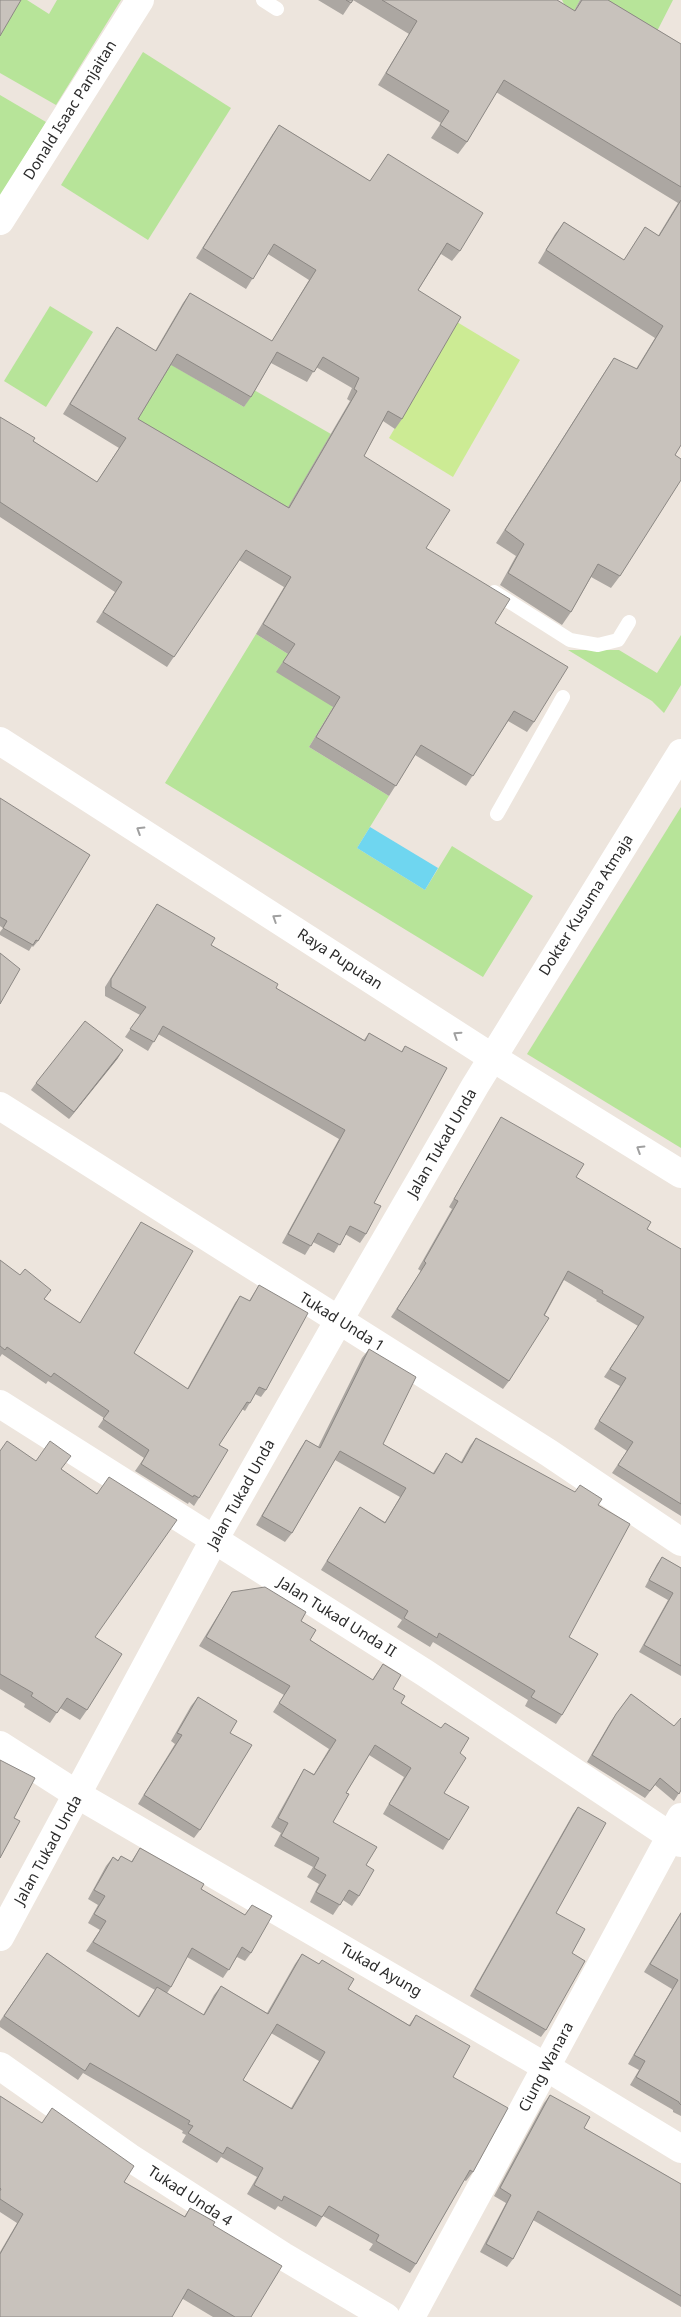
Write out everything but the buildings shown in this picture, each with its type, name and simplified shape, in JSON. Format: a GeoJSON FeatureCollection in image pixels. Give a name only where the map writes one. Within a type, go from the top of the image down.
{"type":"FeatureCollection","features":[{"type":"Feature","properties":{"kind":"street","name":"Donald Isaac Panjaitan"},"geometry":{"type":"LineString","coordinates":[[0,221],[140,0]]}},
{"type":"Feature","properties":{"kind":"street","name":"Raya Puputan"},"geometry":{"type":"LineString","coordinates":[[0,741],[493,1058],[681,1174]]}},
{"type":"Feature","properties":{"kind":"street","name":"Dokter Kusuma Atmaja"},"geometry":{"type":"LineString","coordinates":[[493,1058],[681,753]]}},
{"type":"Feature","properties":{"kind":"street","name":"Jalan Tukad Unda"},"geometry":{"type":"LineString","coordinates":[[0,1937],[214,1540],[339,1320],[493,1058]]}},
{"type":"Feature","properties":{"kind":"street","name":"Tukad Unda 1"},"geometry":{"type":"LineString","coordinates":[[0,1106],[548,1453],[681,1542]]}},
{"type":"Feature","properties":{"kind":"street","name":"Jalan Tukad Unda II"},"geometry":{"type":"LineString","coordinates":[[0,1404],[677,1832]]}},
{"type":"Feature","properties":{"kind":"street","name":"Tukad Ayung"},"geometry":{"type":"LineString","coordinates":[[0,1745],[78,1795],[546,2067],[681,2149]]}},
{"type":"Feature","properties":{"kind":"street","name":"Ciung Wanara"},"geometry":{"type":"LineString","coordinates":[[410,2317],[677,1832]]}},
{"type":"Feature","properties":{"kind":"street","name":"Tukad Unda 4"},"geometry":{"type":"LineString","coordinates":[[0,2066],[129,2157],[283,2256],[386,2317]]}},
{"type":"Feature","properties":{"kind":"lane"},"geometry":{"type":"LineString","coordinates":[[263,0],[278,8]]}},
{"type":"Feature","properties":{"kind":"lane"},"geometry":{"type":"LineString","coordinates":[[478,582],[570,640],[598,646],[618,640],[629,622]]}},
{"type":"Feature","properties":{"kind":"lane"},"geometry":{"type":"LineString","coordinates":[[497,814],[563,697]]}},
{"type":"Feature","properties":{"kind":"green space"},"geometry":{"type":"Polygon","coordinates":[[[19,0],[27,0],[49,14],[57,0],[121,0],[56,105],[0,73],[0,34],[19,0]]]}},
{"type":"Feature","properties":{"kind":"green space"},"geometry":{"type":"Polygon","coordinates":[[[562,0],[580,0],[574,11],[564,4],[562,0]]]}},
{"type":"Feature","properties":{"kind":"green space"},"geometry":{"type":"Polygon","coordinates":[[[580,0],[673,0],[651,43],[580,0]]]}},
{"type":"Feature","properties":{"kind":"green space"},"geometry":{"type":"Polygon","coordinates":[[[143,52],[231,108],[148,240],[61,185],[143,52]]]}},
{"type":"Feature","properties":{"kind":"green space"},"geometry":{"type":"Polygon","coordinates":[[[0,95],[46,122],[1,195],[0,195],[0,95]]]}},
{"type":"Feature","properties":{"kind":"green space"},"geometry":{"type":"Polygon","coordinates":[[[50,306],[93,332],[46,407],[4,381],[50,306]]]}},
{"type":"Feature","properties":{"kind":"green space"},"geometry":{"type":"Polygon","coordinates":[[[457,322],[520,360],[453,477],[389,438],[457,322]]]}},
{"type":"Feature","properties":{"kind":"green space"},"geometry":{"type":"Polygon","coordinates":[[[170,364],[244,407],[254,390],[331,434],[280,521],[131,429],[170,364]]]}},
{"type":"Feature","properties":{"kind":"green space"},"geometry":{"type":"Polygon","coordinates":[[[256,634],[288,654],[333,707],[309,747],[389,796],[357,848],[425,890],[452,846],[533,896],[483,977],[165,783],[256,634]]]}},
{"type":"Feature","properties":{"kind":"green space"},"geometry":{"type":"Polygon","coordinates":[[[681,635],[681,685],[664,713],[652,701],[568,650],[619,650],[657,673],[681,635]]]}},
{"type":"Feature","properties":{"kind":"green space"},"geometry":{"type":"Polygon","coordinates":[[[681,807],[681,1148],[527,1054],[681,807]]]}},
{"type":"Feature","properties":{"kind":"water"},"geometry":{"type":"Polygon","coordinates":[[[370,827],[438,868],[425,890],[357,848],[370,827]]]}}]}
